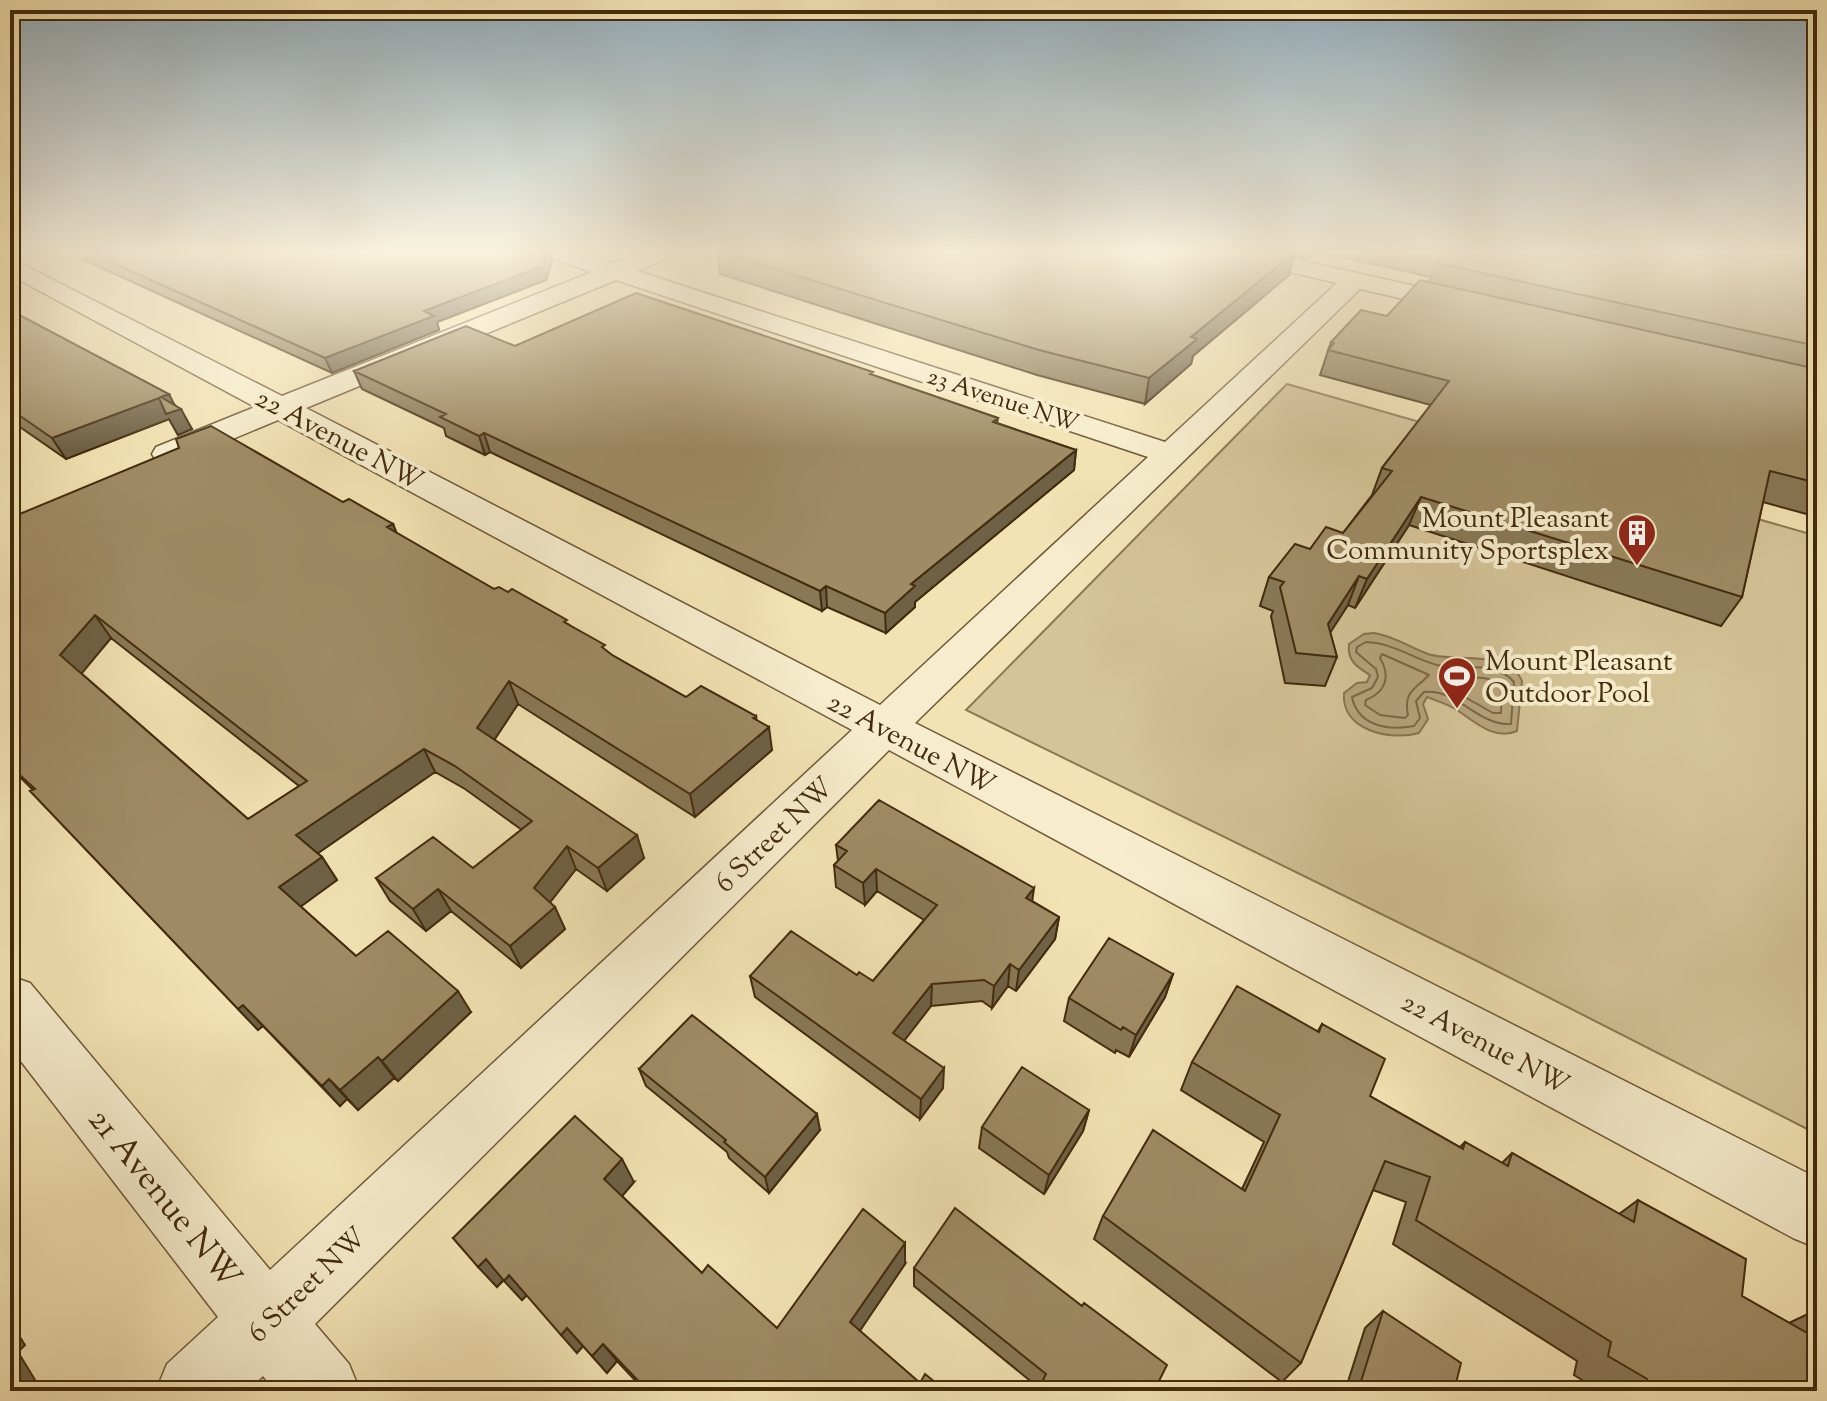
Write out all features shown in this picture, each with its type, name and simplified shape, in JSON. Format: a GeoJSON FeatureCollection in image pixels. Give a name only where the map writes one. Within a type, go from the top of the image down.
{"type":"FeatureCollection","features":[{"type":"Feature","properties":{"kind":"street","name":"22 Avenue NW"},"geometry":{"type":"LineString","coordinates":[[115,319],[884,727],[1817,1214]]}},
{"type":"Feature","properties":{"kind":"street"},"geometry":{"type":"LineString","coordinates":[[138,466],[497,319]]}},
{"type":"Feature","properties":{"kind":"street","name":"23 Avenue NW"},"geometry":{"type":"LineString","coordinates":[[762,319],[1170,454]]}},
{"type":"Feature","properties":{"kind":"street","name":"6 Street NW"},"geometry":{"type":"LineString","coordinates":[[194,1391],[1313,319]]}},
{"type":"Feature","properties":{"kind":"street","name":"21 Avenue NW"},"geometry":{"type":"LineString","coordinates":[[10,1002],[322,1391]]}},
{"type":"Feature","properties":{"kind":"shaded area"},"geometry":{"type":"Polygon","coordinates":[[[1287,384],[1817,536],[1817,1134],[1479,962],[966,710],[1287,384]]]}},
{"type":"Feature","properties":{"kind":"water"},"geometry":{"type":"Polygon","coordinates":[[[1374,633],[1428,654],[1480,658],[1505,664],[1522,681],[1517,731],[1493,732],[1454,708],[1427,697],[1423,704],[1428,719],[1419,733],[1382,734],[1359,724],[1345,706],[1344,693],[1357,683],[1367,682],[1370,675],[1351,659],[1349,644],[1364,634],[1374,633]]]}},
{"type":"Feature","properties":{"kind":"building"},"geometry":{"type":"Polygon","coordinates":[[[10,319],[28,319],[169,394],[161,397],[181,409],[166,414],[159,398],[52,438],[10,409],[10,319]]]}},
{"type":"Feature","properties":{"kind":"building"},"geometry":{"type":"Polygon","coordinates":[[[239,319],[425,319],[325,358],[239,319]]]}},
{"type":"Feature","properties":{"kind":"building"},"geometry":{"type":"Polygon","coordinates":[[[576,319],[715,319],[873,372],[870,374],[998,418],[993,422],[1076,450],[911,584],[915,586],[885,613],[826,586],[820,591],[484,433],[479,436],[440,417],[446,414],[354,371],[466,326],[515,346],[576,319]]]}},
{"type":"Feature","properties":{"kind":"building"},"geometry":{"type":"Polygon","coordinates":[[[939,319],[1213,319],[1191,337],[1197,339],[1149,378],[1039,350],[939,319]]]}},
{"type":"Feature","properties":{"kind":"building"},"geometry":{"type":"Polygon","coordinates":[[[1352,319],[1596,319],[1817,369],[1817,483],[1770,471],[1742,597],[1421,497],[1367,579],[1359,576],[1328,624],[1337,657],[1296,653],[1280,587],[1284,582],[1269,577],[1295,544],[1310,549],[1326,527],[1343,533],[1392,471],[1382,468],[1449,381],[1328,350],[1334,343],[1331,342],[1352,319]]]}},
{"type":"Feature","properties":{"kind":"building"},"geometry":{"type":"Polygon","coordinates":[[[1695,319],[1817,319],[1817,346],[1695,319]]]}},
{"type":"Feature","properties":{"kind":"building"},"geometry":{"type":"Polygon","coordinates":[[[211,426],[343,502],[349,499],[393,524],[387,527],[494,589],[499,587],[508,592],[512,589],[567,620],[564,622],[605,645],[602,647],[612,655],[686,697],[701,686],[756,716],[753,718],[769,727],[690,794],[509,681],[477,728],[637,835],[598,868],[567,846],[534,888],[555,907],[510,946],[438,889],[413,909],[376,878],[433,837],[473,868],[532,821],[455,766],[424,749],[296,835],[322,857],[279,887],[356,956],[388,931],[458,991],[382,1061],[378,1057],[340,1090],[329,1079],[322,1086],[243,1005],[238,1009],[30,791],[35,789],[10,766],[10,754],[20,749],[10,738],[10,518],[179,448],[176,439],[211,426]],[[95,615],[60,655],[248,819],[307,781],[95,615]]]}},
{"type":"Feature","properties":{"kind":"building"},"geometry":{"type":"Polygon","coordinates":[[[879,800],[1034,888],[1026,898],[1059,917],[1019,970],[1010,964],[994,986],[984,980],[932,984],[893,1033],[944,1068],[921,1099],[750,976],[791,931],[857,975],[859,972],[873,981],[937,905],[876,869],[863,883],[834,865],[847,851],[836,845],[879,800]]]}},
{"type":"Feature","properties":{"kind":"building"},"geometry":{"type":"Polygon","coordinates":[[[1109,938],[1173,974],[1136,1035],[1123,1027],[1121,1030],[1069,998],[1109,938]]]}},
{"type":"Feature","properties":{"kind":"building"},"geometry":{"type":"Polygon","coordinates":[[[1237,986],[1319,1032],[1322,1024],[1385,1059],[1370,1096],[1463,1149],[1465,1142],[1508,1166],[1512,1153],[1634,1222],[1638,1200],[1746,1259],[1742,1296],[1809,1334],[1812,1312],[1817,1315],[1817,1391],[1645,1391],[1647,1379],[1608,1356],[1611,1342],[1416,1220],[1430,1177],[1385,1161],[1301,1363],[1103,1216],[1153,1130],[1245,1191],[1280,1115],[1192,1062],[1237,986]]]}},
{"type":"Feature","properties":{"kind":"building"},"geometry":{"type":"Polygon","coordinates":[[[692,1015],[817,1114],[765,1177],[724,1142],[726,1140],[639,1069],[692,1015]]]}},
{"type":"Feature","properties":{"kind":"building"},"geometry":{"type":"Polygon","coordinates":[[[1022,1067],[1089,1110],[1049,1175],[982,1127],[1022,1067]]]}},
{"type":"Feature","properties":{"kind":"building"},"geometry":{"type":"Polygon","coordinates":[[[575,1116],[622,1159],[604,1179],[702,1273],[708,1265],[777,1328],[863,1209],[905,1243],[850,1322],[920,1383],[925,1374],[946,1391],[648,1391],[603,1344],[592,1356],[567,1328],[561,1335],[509,1275],[504,1281],[486,1259],[478,1267],[453,1238],[575,1116]]]}},
{"type":"Feature","properties":{"kind":"building"},"geometry":{"type":"Polygon","coordinates":[[[955,1208],[1082,1306],[1084,1303],[1167,1365],[1154,1391],[1043,1391],[1039,1388],[1046,1374],[914,1268],[955,1208]]]}},
{"type":"Feature","properties":{"kind":"building"},"geometry":{"type":"Polygon","coordinates":[[[1383,1311],[1461,1363],[1454,1391],[1358,1391],[1383,1311]]]}},
{"type":"Feature","properties":{"kind":"place","name":"Mount Pleasant Community Sportsplex"},"geometry":{"type":"Point","coordinates":[1637,567]}},
{"type":"Feature","properties":{"kind":"place","name":"Mount Pleasant Outdoor Pool"},"geometry":{"type":"Point","coordinates":[1457,710]}}]}
